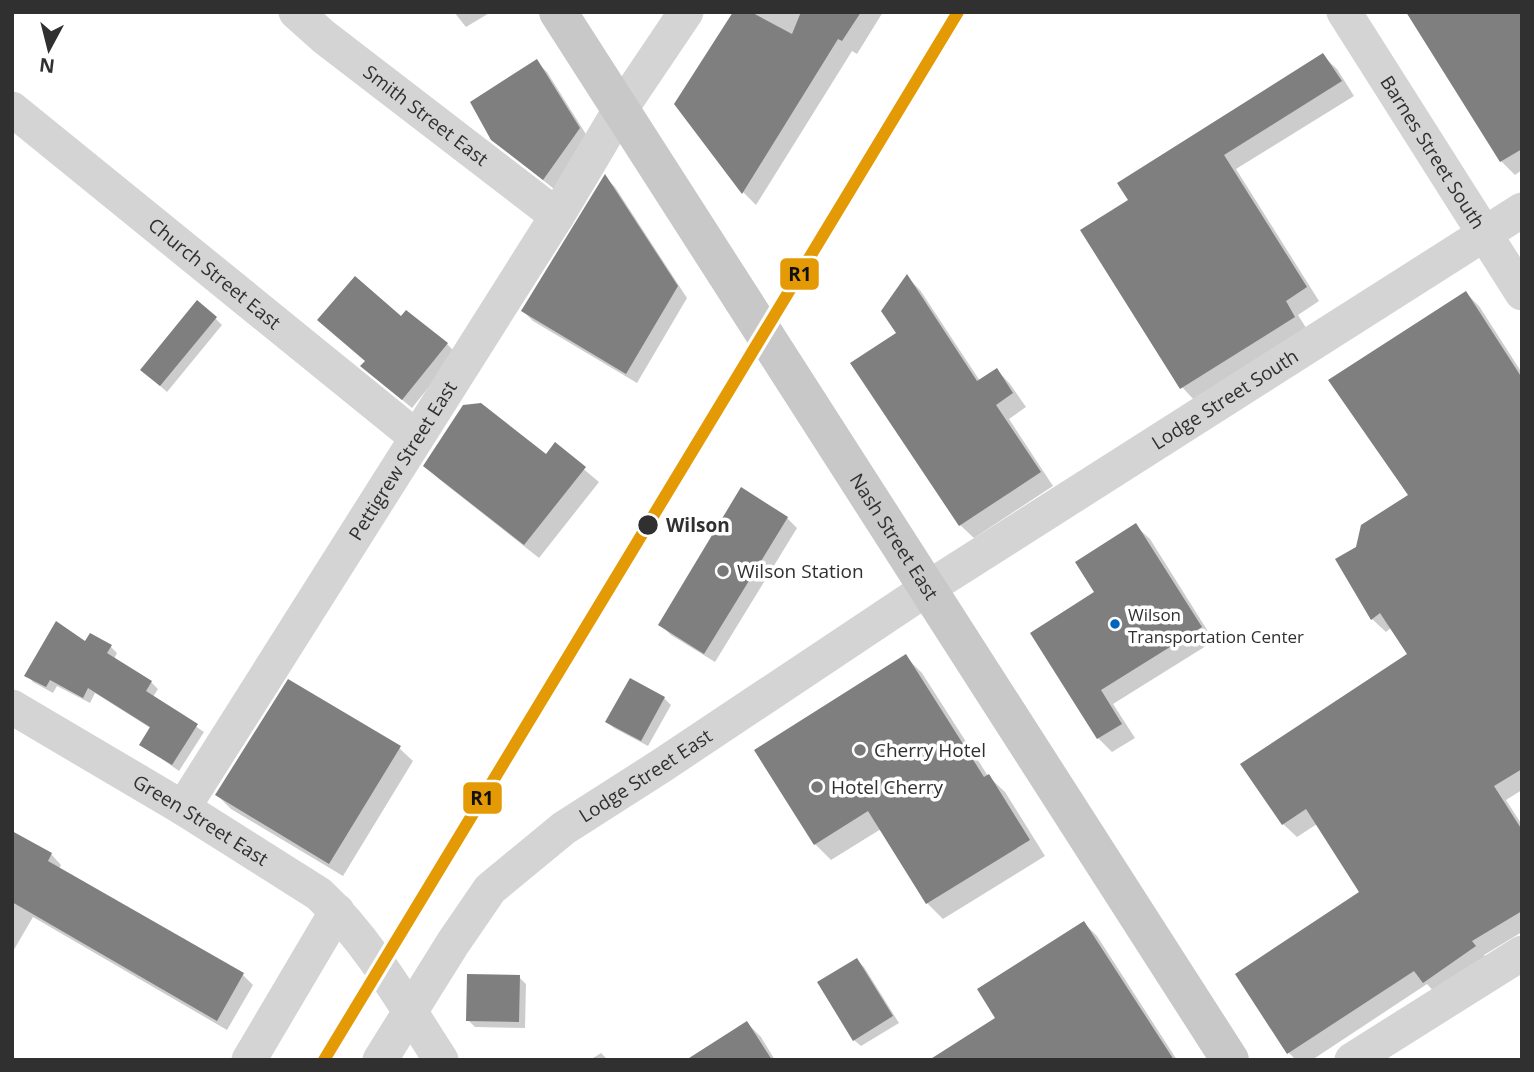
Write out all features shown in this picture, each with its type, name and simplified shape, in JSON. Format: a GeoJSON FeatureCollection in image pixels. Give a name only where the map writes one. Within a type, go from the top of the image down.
{"type":"FeatureCollection","features":[{"type":"Feature","properties":{"kind":"main road","name":"Nash Street East"},"geometry":{"type":"LineString","coordinates":[[558,12],[1230,1060]]}},
{"type":"Feature","properties":{"kind":"street","name":"Smith Street East"},"geometry":{"type":"LineString","coordinates":[[296,12],[324,37],[557,216]]}},
{"type":"Feature","properties":{"kind":"street","name":"Pettigrew Street East"},"geometry":{"type":"LineString","coordinates":[[183,808],[685,12]]}},
{"type":"Feature","properties":{"kind":"street","name":"Barnes Street South"},"geometry":{"type":"LineString","coordinates":[[1343,12],[1522,293]]}},
{"type":"Feature","properties":{"kind":"street","name":"Church Street East"},"geometry":{"type":"LineString","coordinates":[[12,109],[416,437]]}},
{"type":"Feature","properties":{"kind":"street","name":"Lodge Street South"},"geometry":{"type":"LineString","coordinates":[[928,588],[1522,210]]}},
{"type":"Feature","properties":{"kind":"street","name":"Lodge Street East"},"geometry":{"type":"LineString","coordinates":[[380,1060],[490,889],[564,828],[662,766],[928,588]]}},
{"type":"Feature","properties":{"kind":"street","name":"Green Street East"},"geometry":{"type":"LineString","coordinates":[[12,707],[183,808],[319,894],[337,911],[410,1011]]}},
{"type":"Feature","properties":{"kind":"street"},"geometry":{"type":"LineString","coordinates":[[249,1060],[337,911]]}},
{"type":"Feature","properties":{"kind":"street"},"geometry":{"type":"LineString","coordinates":[[1352,1060],[1522,953]]}},
{"type":"Feature","properties":{"kind":"street"},"geometry":{"type":"LineString","coordinates":[[410,1011],[441,1060]]}},
{"type":"Feature","properties":{"kind":"building"},"geometry":{"type":"Polygon","coordinates":[[[733,12],[751,12],[792,34],[801,12],[861,12],[842,41],[838,39],[742,194],[674,104],[733,12]]]}},
{"type":"Feature","properties":{"kind":"building"},"geometry":{"type":"Polygon","coordinates":[[[1406,12],[1522,12],[1522,149],[1500,162],[1406,12]]]}},
{"type":"Feature","properties":{"kind":"building"},"geometry":{"type":"Polygon","coordinates":[[[1323,53],[1342,81],[1224,155],[1307,287],[1286,301],[1295,317],[1180,389],[1080,230],[1128,200],[1117,183],[1323,53]]]}},
{"type":"Feature","properties":{"kind":"building"},"geometry":{"type":"Polygon","coordinates":[[[537,59],[580,128],[543,180],[491,140],[470,102],[537,59]]]}},
{"type":"Feature","properties":{"kind":"building"},"geometry":{"type":"Polygon","coordinates":[[[605,174],[678,286],[626,374],[521,311],[605,174]]]}},
{"type":"Feature","properties":{"kind":"building"},"geometry":{"type":"Polygon","coordinates":[[[907,274],[977,381],[997,368],[1013,393],[996,405],[1041,472],[959,526],[850,363],[896,333],[881,311],[907,274]]]}},
{"type":"Feature","properties":{"kind":"building"},"geometry":{"type":"Polygon","coordinates":[[[355,276],[401,316],[406,310],[448,343],[402,400],[360,366],[365,361],[317,320],[355,276]]]}},
{"type":"Feature","properties":{"kind":"building"},"geometry":{"type":"Polygon","coordinates":[[[1466,291],[1522,378],[1522,769],[1494,786],[1522,830],[1522,911],[1472,941],[1476,946],[1423,983],[1414,971],[1287,1054],[1235,974],[1359,892],[1306,809],[1282,825],[1240,764],[1407,654],[1380,613],[1371,620],[1335,559],[1356,547],[1361,525],[1408,495],[1328,380],[1466,291]]]}},
{"type":"Feature","properties":{"kind":"building"},"geometry":{"type":"Polygon","coordinates":[[[197,300],[217,317],[160,386],[140,370],[197,300]]]}},
{"type":"Feature","properties":{"kind":"building"},"geometry":{"type":"Polygon","coordinates":[[[481,403],[546,454],[555,442],[586,467],[524,545],[423,466],[463,405],[481,403]]]}},
{"type":"Feature","properties":{"kind":"building","name":"Wilson Station"},"geometry":{"type":"Polygon","coordinates":[[[741,487],[788,517],[704,654],[658,625],[741,487]]]}},
{"type":"Feature","properties":{"kind":"building","name":"Wilson Transportation Center"},"geometry":{"type":"Polygon","coordinates":[[[1136,523],[1202,627],[1101,690],[1122,724],[1097,739],[1030,633],[1094,592],[1075,562],[1136,523]]]}},
{"type":"Feature","properties":{"kind":"building"},"geometry":{"type":"Polygon","coordinates":[[[56,621],[85,641],[90,633],[112,645],[107,653],[152,681],[146,691],[198,724],[172,765],[139,745],[150,727],[88,688],[83,698],[50,680],[46,687],[24,676],[56,621]]]}},
{"type":"Feature","properties":{"kind":"building","name":"Cherry Hotel"},"geometry":{"type":"Polygon","coordinates":[[[906,654],[984,777],[989,774],[1030,840],[926,904],[868,811],[814,845],[754,750],[906,654]]]}},
{"type":"Feature","properties":{"kind":"building"},"geometry":{"type":"Polygon","coordinates":[[[630,678],[665,697],[641,741],[605,722],[630,678]]]}},
{"type":"Feature","properties":{"kind":"building"},"geometry":{"type":"Polygon","coordinates":[[[288,679],[401,746],[329,864],[215,795],[288,679]]]}},
{"type":"Feature","properties":{"kind":"building"},"geometry":{"type":"Polygon","coordinates":[[[12,831],[52,853],[48,861],[244,973],[217,1021],[12,902],[12,831]]]}},
{"type":"Feature","properties":{"kind":"building"},"geometry":{"type":"Polygon","coordinates":[[[1084,921],[1174,1060],[929,1060],[995,1018],[977,989],[1084,921]]]}},
{"type":"Feature","properties":{"kind":"building"},"geometry":{"type":"Polygon","coordinates":[[[857,958],[893,1016],[853,1041],[817,982],[857,958]]]}},
{"type":"Feature","properties":{"kind":"building"},"geometry":{"type":"Polygon","coordinates":[[[467,974],[520,975],[519,1022],[466,1021],[467,974]]]}},
{"type":"Feature","properties":{"kind":"building"},"geometry":{"type":"Polygon","coordinates":[[[747,1021],[772,1060],[686,1060],[747,1021]]]}},
{"type":"Feature","properties":{"kind":"transit line","name":"R1"},"geometry":{"type":"LineString","coordinates":[[324,1060],[958,12]]}},
{"type":"Feature","properties":{"kind":"place","name":"Wilson"},"geometry":{"type":"Point","coordinates":[648,525]}},
{"type":"Feature","properties":{"kind":"place","name":"Wilson Station"},"geometry":{"type":"Point","coordinates":[723,571]}},
{"type":"Feature","properties":{"kind":"place","name":"Wilson Transportation Center"},"geometry":{"type":"Point","coordinates":[1115,624]}},
{"type":"Feature","properties":{"kind":"place","name":"Cherry Hotel"},"geometry":{"type":"Point","coordinates":[860,750]}},
{"type":"Feature","properties":{"kind":"place","name":"Hotel Cherry"},"geometry":{"type":"Point","coordinates":[817,787]}}]}
